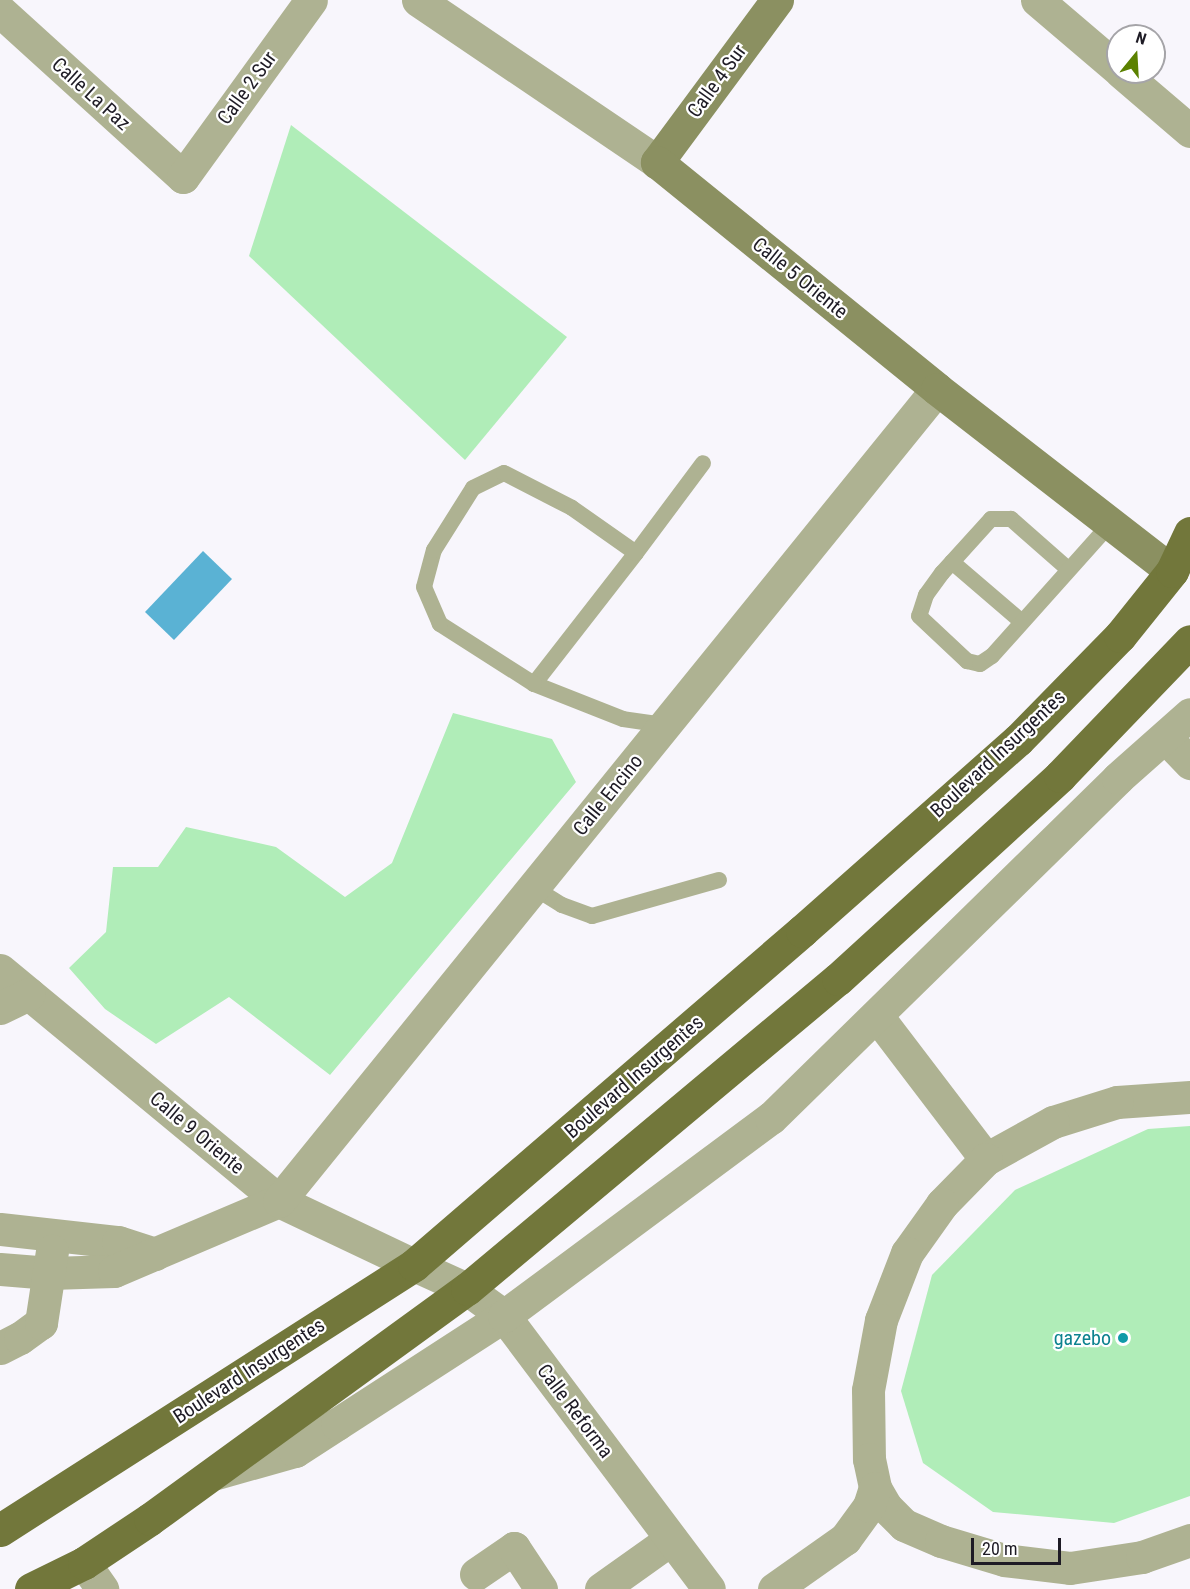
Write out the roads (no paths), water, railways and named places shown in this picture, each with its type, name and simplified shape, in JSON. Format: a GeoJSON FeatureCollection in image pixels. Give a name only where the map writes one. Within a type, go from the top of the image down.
{"type":"FeatureCollection","features":[{"type":"Feature","properties":{"kind":"main road","name":"Calle 4 Sur"},"geometry":{"type":"LineString","coordinates":[[657,162],[777,0]]}},
{"type":"Feature","properties":{"kind":"main road","name":"Calle 5 Oriente"},"geometry":{"type":"LineString","coordinates":[[657,162],[937,389],[1172,572]]}},
{"type":"Feature","properties":{"kind":"main road","name":"Boulevard Insurgentes"},"geometry":{"type":"LineString","coordinates":[[0,1530],[414,1265],[794,939],[1018,740],[1120,636],[1172,572],[1190,533]]}},
{"type":"Feature","properties":{"kind":"main road"},"geometry":{"type":"LineString","coordinates":[[31,1589],[84,1563],[214,1473],[467,1289],[838,979],[1060,776],[1190,640]]}},
{"type":"Feature","properties":{"kind":"street","name":"Calle 2 Sur"},"geometry":{"type":"LineString","coordinates":[[183,177],[311,0]]}},
{"type":"Feature","properties":{"kind":"street","name":"Calle 5 Oriente"},"geometry":{"type":"LineString","coordinates":[[418,0],[657,162]]}},
{"type":"Feature","properties":{"kind":"street"},"geometry":{"type":"LineString","coordinates":[[1037,0],[1106,60]]}},
{"type":"Feature","properties":{"kind":"street","name":"Calle La Paz"},"geometry":{"type":"LineString","coordinates":[[0,11],[183,177]]}},
{"type":"Feature","properties":{"kind":"street"},"geometry":{"type":"LineString","coordinates":[[1134,84],[1190,131]]}},
{"type":"Feature","properties":{"kind":"street","name":"Calle Encino"},"geometry":{"type":"LineString","coordinates":[[279,1201],[937,389]]}},
{"type":"Feature","properties":{"kind":"street"},"geometry":{"type":"LineString","coordinates":[[214,1473],[295,1451],[504,1316],[771,1118],[1118,778],[1166,738],[1190,714]]}},
{"type":"Feature","properties":{"kind":"street"},"geometry":{"type":"LineString","coordinates":[[1166,738],[1190,763]]}},
{"type":"Feature","properties":{"kind":"street","name":"Calle 9 Oriente"},"geometry":{"type":"LineString","coordinates":[[0,970],[14,1001],[279,1201],[414,1265]]}},
{"type":"Feature","properties":{"kind":"street"},"geometry":{"type":"LineString","coordinates":[[877,1016],[986,1159]]}},
{"type":"Feature","properties":{"kind":"street"},"geometry":{"type":"LineString","coordinates":[[1190,1097],[1117,1102],[1053,1122],[986,1159],[942,1204],[907,1253],[880,1320],[868,1390],[869,1459],[875,1488],[886,1507],[904,1526],[941,1541],[1004,1560],[1070,1568],[1142,1557],[1190,1540]]}},
{"type":"Feature","properties":{"kind":"street"},"geometry":{"type":"LineString","coordinates":[[0,1269],[50,1273],[114,1271],[279,1201]]}},
{"type":"Feature","properties":{"kind":"street"},"geometry":{"type":"LineString","coordinates":[[0,1229],[118,1242],[155,1254]]}},
{"type":"Feature","properties":{"kind":"street"},"geometry":{"type":"LineString","coordinates":[[0,1348],[20,1338],[40,1323],[50,1273],[53,1236]]}},
{"type":"Feature","properties":{"kind":"street","name":"Calle Reforma"},"geometry":{"type":"LineString","coordinates":[[414,1265],[467,1289],[504,1316],[709,1589]]}},
{"type":"Feature","properties":{"kind":"street"},"geometry":{"type":"LineString","coordinates":[[774,1589],[845,1539],[869,1506],[875,1488]]}},
{"type":"Feature","properties":{"kind":"street"},"geometry":{"type":"LineString","coordinates":[[845,1539],[904,1526]]}},
{"type":"Feature","properties":{"kind":"street"},"geometry":{"type":"LineString","coordinates":[[601,1589],[671,1539]]}},
{"type":"Feature","properties":{"kind":"street"},"geometry":{"type":"LineString","coordinates":[[476,1574],[514,1548],[541,1589]]}},
{"type":"Feature","properties":{"kind":"street"},"geometry":{"type":"LineString","coordinates":[[84,1563],[102,1589]]}},
{"type":"Feature","properties":{"kind":"lane"},"geometry":{"type":"LineString","coordinates":[[534,684],[703,463]]}},
{"type":"Feature","properties":{"kind":"lane"},"geometry":{"type":"LineString","coordinates":[[636,553],[572,508],[504,473],[473,488],[434,550],[424,587],[440,624],[534,684],[623,719],[664,725]]}},
{"type":"Feature","properties":{"kind":"lane"},"geometry":{"type":"LineString","coordinates":[[1068,569],[1011,519],[991,519],[926,595],[919,616],[967,661],[981,664],[992,656],[1110,524]]}},
{"type":"Feature","properties":{"kind":"lane"},"geometry":{"type":"LineString","coordinates":[[952,562],[1022,622]]}},
{"type":"Feature","properties":{"kind":"lane"},"geometry":{"type":"LineString","coordinates":[[533,887],[561,905],[592,916],[719,880]]}},
{"type":"Feature","properties":{"kind":"water"},"geometry":{"type":"Polygon","coordinates":[[[203,551],[232,579],[174,640],[145,612],[203,551]]]}},
{"type":"Feature","properties":{"kind":"place","name":"gazebo"},"geometry":{"type":"Point","coordinates":[1123,1338]}}]}
